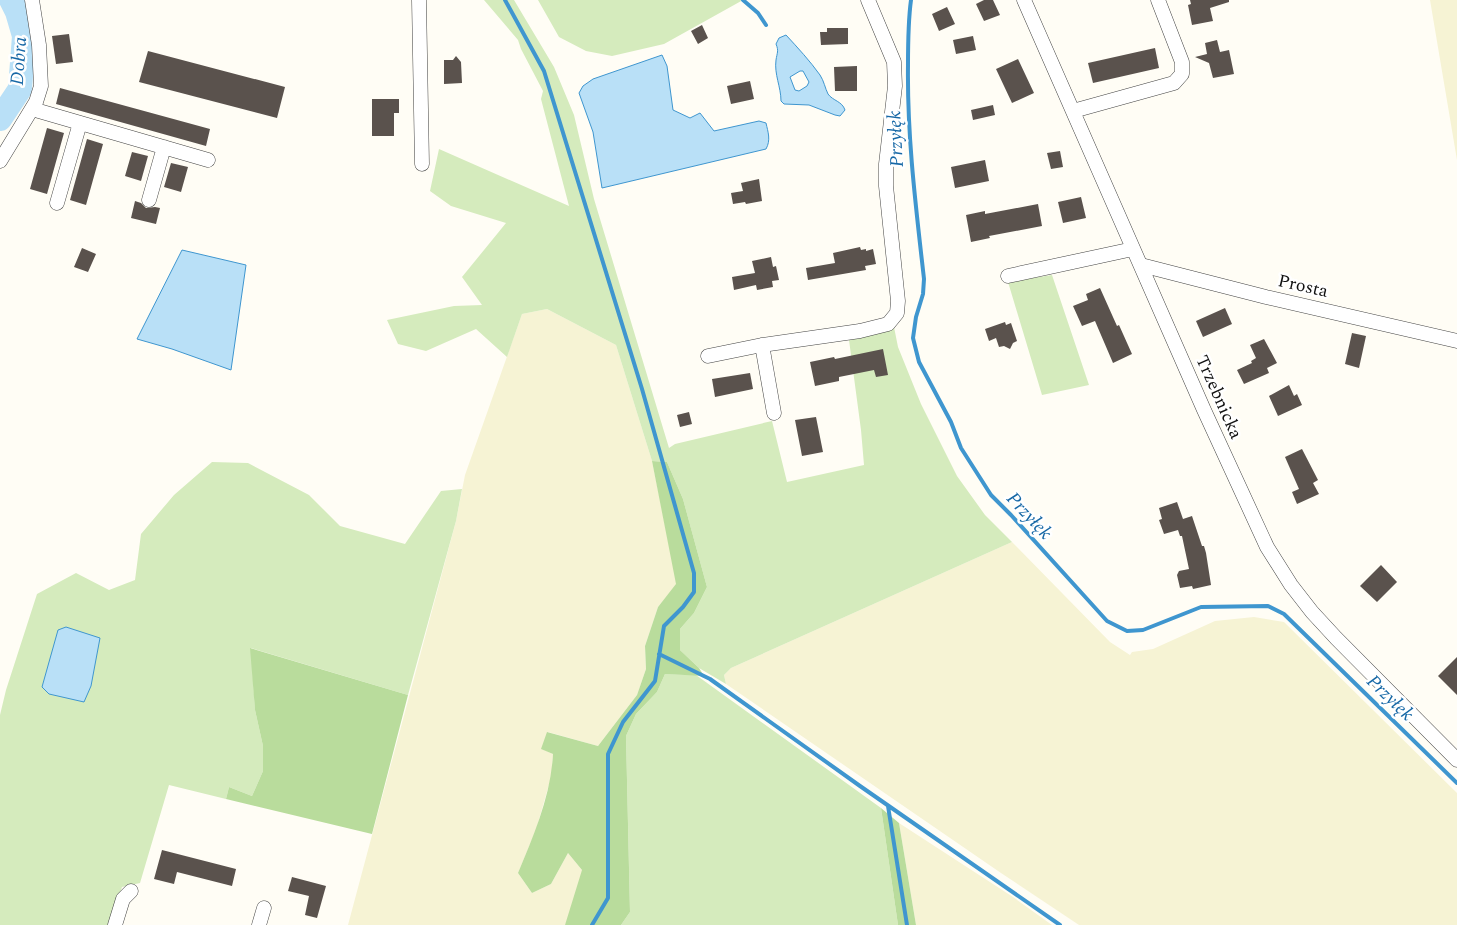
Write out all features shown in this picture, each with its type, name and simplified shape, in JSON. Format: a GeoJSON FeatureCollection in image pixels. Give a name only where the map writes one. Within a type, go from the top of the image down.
{"type":"FeatureCollection","features":[{"type":"Feature","properties":{"kind":"street"},"geometry":{"type":"LineString","coordinates":[[0,161],[32,109],[41,86],[39,45],[32,0]]}},
{"type":"Feature","properties":{"kind":"street"},"geometry":{"type":"LineString","coordinates":[[419,0],[422,164]]}},
{"type":"Feature","properties":{"kind":"street"},"geometry":{"type":"LineString","coordinates":[[708,356],[762,345],[860,331],[888,324],[897,313],[898,301],[886,179],[895,86],[894,62],[868,0]]}},
{"type":"Feature","properties":{"kind":"street","name":"Trzebnicka"},"geometry":{"type":"LineString","coordinates":[[1024,0],[1250,512],[1268,547],[1286,577],[1312,612],[1457,760]]}},
{"type":"Feature","properties":{"kind":"street"},"geometry":{"type":"LineString","coordinates":[[1073,111],[1174,83],[1182,74],[1182,62],[1158,0]]}},
{"type":"Feature","properties":{"kind":"street"},"geometry":{"type":"LineString","coordinates":[[32,109],[208,160]]}},
{"type":"Feature","properties":{"kind":"street"},"geometry":{"type":"LineString","coordinates":[[57,203],[80,123]]}},
{"type":"Feature","properties":{"kind":"street"},"geometry":{"type":"LineString","coordinates":[[149,200],[164,147]]}},
{"type":"Feature","properties":{"kind":"street"},"geometry":{"type":"LineString","coordinates":[[1008,276],[1133,248]]}},
{"type":"Feature","properties":{"kind":"street","name":"Prosta"},"geometry":{"type":"LineString","coordinates":[[1140,265],[1266,297],[1457,341]]}},
{"type":"Feature","properties":{"kind":"street"},"geometry":{"type":"LineString","coordinates":[[762,345],[774,413]]}},
{"type":"Feature","properties":{"kind":"street"},"geometry":{"type":"LineString","coordinates":[[115,925],[123,899],[131,891]]}},
{"type":"Feature","properties":{"kind":"street"},"geometry":{"type":"LineString","coordinates":[[260,925],[264,908]]}},
{"type":"Feature","properties":{"kind":"shaded area"},"geometry":{"type":"Polygon","coordinates":[[[1430,0],[1457,0],[1457,160],[1430,0]]]}},
{"type":"Feature","properties":{"kind":"shaded area"},"geometry":{"type":"Polygon","coordinates":[[[547,309],[616,345],[652,461],[677,584],[658,607],[645,646],[646,669],[637,695],[598,746],[548,732],[542,749],[553,754],[552,774],[536,830],[518,873],[532,893],[551,884],[568,853],[582,870],[582,893],[565,925],[348,925],[456,521],[465,475],[522,314],[547,309]]]}},
{"type":"Feature","properties":{"kind":"shaded area"},"geometry":{"type":"Polygon","coordinates":[[[1012,542],[1110,642],[1130,655],[1132,652],[1153,649],[1215,621],[1254,617],[1284,622],[1457,793],[1457,925],[1079,925],[726,684],[724,675],[731,668],[1012,542]]]}},
{"type":"Feature","properties":{"kind":"shaded area"},"geometry":{"type":"Polygon","coordinates":[[[899,823],[1013,897],[1052,925],[916,925],[899,823]]]}},
{"type":"Feature","properties":{"kind":"green space"},"geometry":{"type":"Polygon","coordinates":[[[484,0],[514,0],[554,67],[574,115],[594,199],[669,448],[675,444],[772,421],[787,482],[864,465],[849,340],[894,327],[898,347],[921,404],[957,476],[985,515],[1012,542],[731,668],[724,675],[726,684],[699,668],[680,650],[680,629],[694,613],[707,587],[683,499],[667,462],[652,461],[616,345],[547,309],[522,314],[507,357],[476,329],[426,351],[398,344],[387,320],[454,306],[482,305],[462,277],[506,223],[451,206],[430,191],[439,149],[569,206],[541,99],[543,91],[518,40],[484,0]]]}},
{"type":"Feature","properties":{"kind":"green space"},"geometry":{"type":"Polygon","coordinates":[[[538,0],[743,0],[664,44],[612,56],[586,51],[559,37],[538,0]]]}},
{"type":"Feature","properties":{"kind":"green space"},"geometry":{"type":"Polygon","coordinates":[[[1052,275],[1089,385],[1042,395],[1008,282],[1052,275]]]}},
{"type":"Feature","properties":{"kind":"green space"},"geometry":{"type":"Polygon","coordinates":[[[652,461],[667,462],[683,499],[707,587],[694,613],[680,629],[680,650],[699,668],[704,676],[665,674],[657,692],[636,714],[626,736],[630,912],[621,925],[565,925],[582,870],[568,853],[551,884],[532,893],[518,873],[536,829],[552,769],[553,754],[541,749],[547,732],[598,746],[637,695],[646,669],[645,646],[658,607],[676,584],[652,461]]]}},
{"type":"Feature","properties":{"kind":"green space"},"geometry":{"type":"Polygon","coordinates":[[[212,462],[248,463],[309,495],[340,526],[405,544],[441,491],[462,489],[456,521],[408,695],[251,648],[255,710],[263,746],[263,771],[252,796],[229,787],[226,799],[169,785],[140,883],[122,887],[109,925],[0,925],[0,715],[6,690],[37,594],[76,573],[109,590],[135,580],[141,534],[174,495],[212,462]]]}},
{"type":"Feature","properties":{"kind":"green space"},"geometry":{"type":"Polygon","coordinates":[[[250,648],[408,695],[372,834],[226,799],[229,787],[252,796],[263,771],[263,746],[255,710],[250,648]]]}},
{"type":"Feature","properties":{"kind":"green space"},"geometry":{"type":"Polygon","coordinates":[[[665,674],[696,675],[881,808],[898,925],[621,925],[630,912],[626,736],[636,714],[657,692],[665,674]]]}},
{"type":"Feature","properties":{"kind":"green space"},"geometry":{"type":"Polygon","coordinates":[[[881,808],[899,823],[916,925],[898,925],[881,808]]]}},
{"type":"Feature","properties":{"kind":"water"},"geometry":{"type":"Polygon","coordinates":[[[786,35],[812,65],[821,77],[828,94],[844,107],[845,110],[840,116],[809,105],[784,104],[781,101],[776,65],[778,50],[776,44],[779,38],[786,35]],[[803,71],[790,77],[795,90],[799,91],[807,86],[809,82],[803,71]]]}},
{"type":"Feature","properties":{"kind":"water"},"geometry":{"type":"Polygon","coordinates":[[[662,55],[667,66],[673,110],[690,118],[700,113],[714,131],[759,121],[766,123],[769,136],[768,146],[766,149],[602,188],[593,132],[579,93],[583,86],[593,79],[662,55]]]}},
{"type":"Feature","properties":{"kind":"water"},"geometry":{"type":"Polygon","coordinates":[[[182,250],[246,265],[231,370],[137,339],[182,250]]]}},
{"type":"Feature","properties":{"kind":"water"},"geometry":{"type":"Polygon","coordinates":[[[66,627],[100,638],[91,686],[84,702],[49,694],[42,687],[58,630],[66,627]]]}},
{"type":"Feature","properties":{"kind":"building"},"geometry":{"type":"Polygon","coordinates":[[[984,0],[993,0],[1000,15],[984,21],[976,4],[984,0]]]}},
{"type":"Feature","properties":{"kind":"building"},"geometry":{"type":"Polygon","coordinates":[[[1190,0],[1229,0],[1229,2],[1210,8],[1213,21],[1192,25],[1188,5],[1191,4],[1190,0]]]}},
{"type":"Feature","properties":{"kind":"building"},"geometry":{"type":"Polygon","coordinates":[[[947,7],[955,24],[939,31],[932,14],[947,7]]]}},
{"type":"Feature","properties":{"kind":"building"},"geometry":{"type":"Polygon","coordinates":[[[702,25],[708,38],[698,44],[691,31],[702,25]]]}},
{"type":"Feature","properties":{"kind":"building"},"geometry":{"type":"Polygon","coordinates":[[[827,28],[848,28],[848,44],[821,45],[820,32],[827,32],[827,28]]]}},
{"type":"Feature","properties":{"kind":"building"},"geometry":{"type":"Polygon","coordinates":[[[69,34],[73,62],[56,64],[52,36],[69,34]]]}},
{"type":"Feature","properties":{"kind":"building"},"geometry":{"type":"Polygon","coordinates":[[[973,36],[976,50],[956,54],[953,40],[973,36]]]}},
{"type":"Feature","properties":{"kind":"building"},"geometry":{"type":"Polygon","coordinates":[[[1217,40],[1220,52],[1229,50],[1234,74],[1213,78],[1209,63],[1195,57],[1207,54],[1205,43],[1217,40]]]}},
{"type":"Feature","properties":{"kind":"building"},"geometry":{"type":"Polygon","coordinates":[[[1155,48],[1159,68],[1093,83],[1088,63],[1155,48]]]}},
{"type":"Feature","properties":{"kind":"building"},"geometry":{"type":"Polygon","coordinates":[[[148,51],[285,87],[277,118],[139,82],[148,51]]]}},
{"type":"Feature","properties":{"kind":"building"},"geometry":{"type":"Polygon","coordinates":[[[456,56],[461,62],[462,83],[444,84],[444,60],[453,60],[456,56]]]}},
{"type":"Feature","properties":{"kind":"building"},"geometry":{"type":"Polygon","coordinates":[[[1018,59],[1034,93],[1012,103],[996,69],[1018,59]]]}},
{"type":"Feature","properties":{"kind":"building"},"geometry":{"type":"Polygon","coordinates":[[[857,66],[857,91],[835,91],[834,67],[857,66]]]}},
{"type":"Feature","properties":{"kind":"building"},"geometry":{"type":"Polygon","coordinates":[[[750,81],[754,99],[731,104],[727,86],[750,81]]]}},
{"type":"Feature","properties":{"kind":"building"},"geometry":{"type":"Polygon","coordinates":[[[60,88],[210,129],[206,146],[56,104],[60,88]]]}},
{"type":"Feature","properties":{"kind":"building"},"geometry":{"type":"Polygon","coordinates":[[[372,99],[399,99],[399,113],[394,113],[394,136],[372,136],[372,99]]]}},
{"type":"Feature","properties":{"kind":"building"},"geometry":{"type":"Polygon","coordinates":[[[993,105],[995,115],[973,120],[971,110],[993,105]]]}},
{"type":"Feature","properties":{"kind":"building"},"geometry":{"type":"Polygon","coordinates":[[[47,128],[64,133],[47,194],[30,189],[47,128]]]}},
{"type":"Feature","properties":{"kind":"building"},"geometry":{"type":"Polygon","coordinates":[[[87,139],[103,144],[86,205],[70,200],[87,139]]]}},
{"type":"Feature","properties":{"kind":"building"},"geometry":{"type":"Polygon","coordinates":[[[1060,151],[1063,167],[1051,169],[1047,153],[1060,151]]]}},
{"type":"Feature","properties":{"kind":"building"},"geometry":{"type":"Polygon","coordinates":[[[132,152],[148,156],[141,181],[125,176],[132,152]]]}},
{"type":"Feature","properties":{"kind":"building"},"geometry":{"type":"Polygon","coordinates":[[[985,160],[989,181],[955,188],[951,167],[985,160]]]}},
{"type":"Feature","properties":{"kind":"building"},"geometry":{"type":"Polygon","coordinates":[[[171,163],[188,167],[181,192],[164,187],[171,163]]]}},
{"type":"Feature","properties":{"kind":"building"},"geometry":{"type":"Polygon","coordinates":[[[759,179],[762,201],[733,204],[731,193],[743,191],[741,183],[759,179]]]}},
{"type":"Feature","properties":{"kind":"building"},"geometry":{"type":"Polygon","coordinates":[[[1081,197],[1086,218],[1063,223],[1058,202],[1081,197]]]}},
{"type":"Feature","properties":{"kind":"building"},"geometry":{"type":"Polygon","coordinates":[[[135,201],[141,203],[146,208],[160,208],[156,224],[131,218],[135,201]]]}},
{"type":"Feature","properties":{"kind":"building"},"geometry":{"type":"Polygon","coordinates":[[[1038,204],[1042,226],[989,236],[990,238],[971,242],[966,215],[985,211],[985,214],[1038,204]]]}},
{"type":"Feature","properties":{"kind":"building"},"geometry":{"type":"Polygon","coordinates":[[[860,247],[861,250],[866,249],[866,251],[873,249],[876,264],[865,266],[866,270],[808,280],[806,268],[835,263],[833,253],[860,247]]]}},
{"type":"Feature","properties":{"kind":"building"},"geometry":{"type":"Polygon","coordinates":[[[82,248],[96,254],[88,272],[74,267],[82,248]]]}},
{"type":"Feature","properties":{"kind":"building"},"geometry":{"type":"Polygon","coordinates":[[[771,257],[773,267],[776,266],[779,280],[772,281],[773,287],[757,290],[756,285],[734,290],[732,277],[755,273],[752,261],[771,257]]]}},
{"type":"Feature","properties":{"kind":"building"},"geometry":{"type":"Polygon","coordinates":[[[1100,288],[1132,354],[1113,363],[1095,321],[1082,326],[1073,306],[1088,300],[1086,294],[1100,288]]]}},
{"type":"Feature","properties":{"kind":"building"},"geometry":{"type":"Polygon","coordinates":[[[1225,308],[1232,324],[1203,337],[1196,321],[1225,308]]]}},
{"type":"Feature","properties":{"kind":"building"},"geometry":{"type":"Polygon","coordinates":[[[1005,322],[1006,325],[1011,323],[1017,341],[1013,343],[1010,349],[1004,346],[999,347],[996,338],[989,341],[985,329],[1005,322]]]}},
{"type":"Feature","properties":{"kind":"building"},"geometry":{"type":"Polygon","coordinates":[[[1352,333],[1366,336],[1359,368],[1345,364],[1352,333]]]}},
{"type":"Feature","properties":{"kind":"building"},"geometry":{"type":"Polygon","coordinates":[[[1264,339],[1277,363],[1267,368],[1269,373],[1244,384],[1237,370],[1252,363],[1251,361],[1256,358],[1250,345],[1264,339]]]}},
{"type":"Feature","properties":{"kind":"building"},"geometry":{"type":"Polygon","coordinates":[[[883,349],[888,375],[876,377],[874,370],[839,377],[839,381],[815,386],[810,362],[883,349]]]}},
{"type":"Feature","properties":{"kind":"building"},"geometry":{"type":"Polygon","coordinates":[[[750,373],[753,389],[715,397],[712,379],[750,373]]]}},
{"type":"Feature","properties":{"kind":"building"},"geometry":{"type":"Polygon","coordinates":[[[1289,385],[1294,396],[1297,394],[1302,405],[1278,416],[1269,396],[1289,385]]]}},
{"type":"Feature","properties":{"kind":"building"},"geometry":{"type":"Polygon","coordinates":[[[689,412],[692,424],[680,427],[677,415],[689,412]]]}},
{"type":"Feature","properties":{"kind":"building"},"geometry":{"type":"Polygon","coordinates":[[[816,417],[823,452],[802,456],[795,420],[816,417]]]}},
{"type":"Feature","properties":{"kind":"building"},"geometry":{"type":"Polygon","coordinates":[[[1302,449],[1318,480],[1313,483],[1319,494],[1297,504],[1292,492],[1299,489],[1285,457],[1302,449]]]}},
{"type":"Feature","properties":{"kind":"building"},"geometry":{"type":"Polygon","coordinates":[[[1177,502],[1183,519],[1192,516],[1206,553],[1211,585],[1193,589],[1192,586],[1180,588],[1177,575],[1179,571],[1189,569],[1182,536],[1180,536],[1178,530],[1164,534],[1159,520],[1162,519],[1159,508],[1177,502]]]}},
{"type":"Feature","properties":{"kind":"building"},"geometry":{"type":"Polygon","coordinates":[[[1381,565],[1397,582],[1377,602],[1360,586],[1381,565]]]}},
{"type":"Feature","properties":{"kind":"building"},"geometry":{"type":"Polygon","coordinates":[[[1457,657],[1457,695],[1438,676],[1457,657]]]}},
{"type":"Feature","properties":{"kind":"building"},"geometry":{"type":"Polygon","coordinates":[[[162,850],[236,869],[232,886],[177,872],[174,884],[154,879],[162,850]]]}},
{"type":"Feature","properties":{"kind":"building"},"geometry":{"type":"Polygon","coordinates":[[[292,877],[326,886],[317,918],[305,915],[309,896],[288,891],[292,877]]]}},
{"type":"Feature","properties":{"kind":"waterway","name":"Dobra"},"geometry":{"type":"LineString","coordinates":[[0,119],[20,89],[24,36],[17,12],[11,0]]}},
{"type":"Feature","properties":{"kind":"waterway"},"geometry":{"type":"LineString","coordinates":[[505,0],[544,71],[642,389],[694,573],[694,592],[683,607],[664,626],[655,681],[623,722],[608,754],[608,898],[592,925]]}},
{"type":"Feature","properties":{"kind":"waterway"},"geometry":{"type":"LineString","coordinates":[[743,0],[758,13],[766,25]]}},
{"type":"Feature","properties":{"kind":"waterway","name":"Przyłęk"},"geometry":{"type":"LineString","coordinates":[[911,0],[908,41],[909,119],[924,279],[923,294],[916,317],[913,338],[919,362],[951,422],[961,448],[991,495],[1107,621],[1127,631],[1143,630],[1201,607],[1268,606],[1284,614],[1457,783]]}},
{"type":"Feature","properties":{"kind":"waterway"},"geometry":{"type":"LineString","coordinates":[[659,654],[710,679],[1060,925]]}},
{"type":"Feature","properties":{"kind":"waterway"},"geometry":{"type":"LineString","coordinates":[[888,806],[907,925]]}}]}
